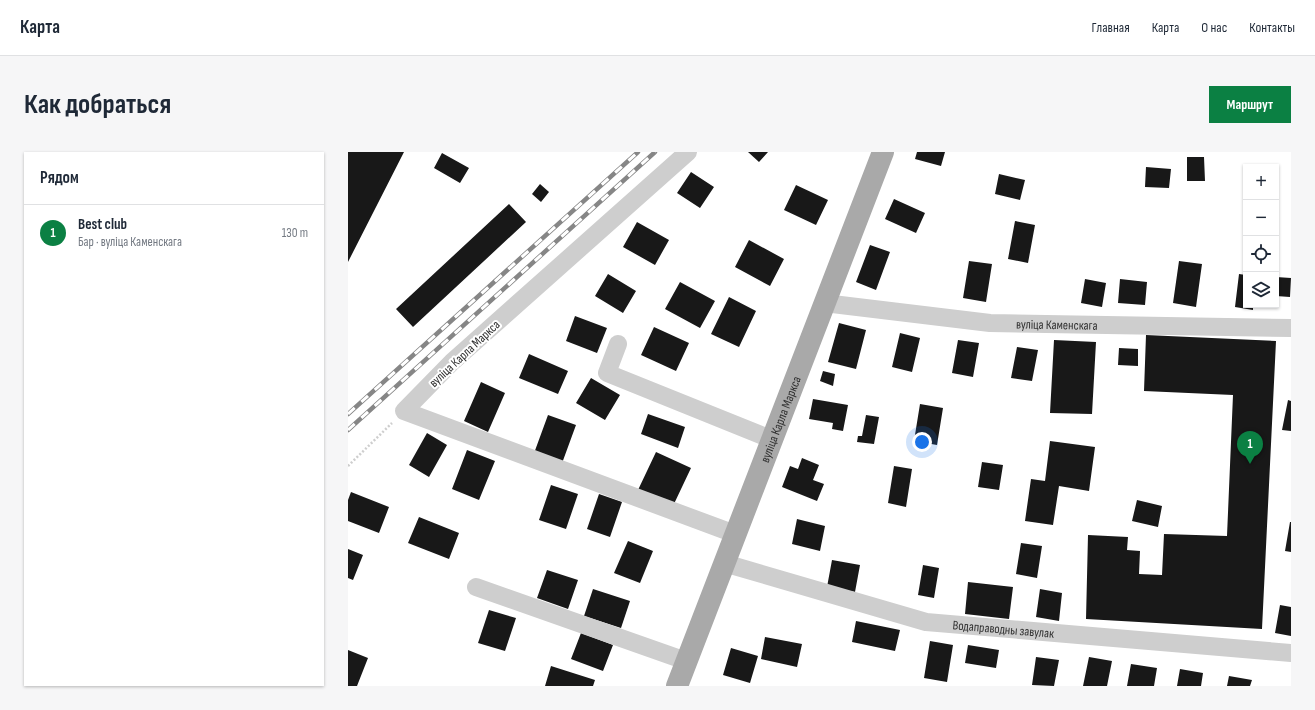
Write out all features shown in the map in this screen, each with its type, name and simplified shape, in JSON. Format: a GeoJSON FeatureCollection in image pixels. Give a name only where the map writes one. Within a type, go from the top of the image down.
{"type":"FeatureCollection","features":[{"type":"Feature","properties":{"kind":"main road","name":"вуліца Карла Маркса"},"geometry":{"type":"LineString","coordinates":[[677,686],[771,438],[883,152]]}},
{"type":"Feature","properties":{"kind":"street","name":"вуліца Карла Маркса"},"geometry":{"type":"LineString","coordinates":[[404,411],[452,362],[688,152]]}},
{"type":"Feature","properties":{"kind":"street","name":"вуліца Каменскага"},"geometry":{"type":"LineString","coordinates":[[824,303],[990,323],[1291,328]]}},
{"type":"Feature","properties":{"kind":"street"},"geometry":{"type":"LineString","coordinates":[[618,344],[607,373],[771,438]]}},
{"type":"Feature","properties":{"kind":"street"},"geometry":{"type":"LineString","coordinates":[[404,411],[735,534]]}},
{"type":"Feature","properties":{"kind":"street","name":"Водаправодны завулак"},"geometry":{"type":"LineString","coordinates":[[724,563],[926,622],[1291,653]]}},
{"type":"Feature","properties":{"kind":"street"},"geometry":{"type":"LineString","coordinates":[[476,586],[686,660]]}},
{"type":"Feature","properties":{"kind":"path"},"geometry":{"type":"LineString","coordinates":[[348,466],[404,411]]}},
{"type":"Feature","properties":{"kind":"building"},"geometry":{"type":"Polygon","coordinates":[[[348,152],[404,152],[348,262],[348,152]]]}},
{"type":"Feature","properties":{"kind":"building"},"geometry":{"type":"Polygon","coordinates":[[[748,152],[768,152],[759,162],[748,152]]]}},
{"type":"Feature","properties":{"kind":"building"},"geometry":{"type":"Polygon","coordinates":[[[917,152],[945,152],[941,166],[915,159],[917,152]]]}},
{"type":"Feature","properties":{"kind":"building"},"geometry":{"type":"Polygon","coordinates":[[[442,153],[469,168],[460,183],[434,168],[442,153]]]}},
{"type":"Feature","properties":{"kind":"building"},"geometry":{"type":"Polygon","coordinates":[[[1187,157],[1204,157],[1205,181],[1187,181],[1187,157]]]}},
{"type":"Feature","properties":{"kind":"building"},"geometry":{"type":"Polygon","coordinates":[[[1146,167],[1171,169],[1169,188],[1145,187],[1146,167]]]}},
{"type":"Feature","properties":{"kind":"building"},"geometry":{"type":"Polygon","coordinates":[[[691,172],[714,187],[700,208],[677,193],[691,172]]]}},
{"type":"Feature","properties":{"kind":"building"},"geometry":{"type":"Polygon","coordinates":[[[999,174],[1025,180],[1020,200],[995,194],[999,174]]]}},
{"type":"Feature","properties":{"kind":"building"},"geometry":{"type":"Polygon","coordinates":[[[540,184],[549,192],[541,202],[532,194],[540,184]]]}},
{"type":"Feature","properties":{"kind":"building"},"geometry":{"type":"Polygon","coordinates":[[[796,185],[828,200],[816,225],[784,210],[796,185]]]}},
{"type":"Feature","properties":{"kind":"building"},"geometry":{"type":"Polygon","coordinates":[[[894,199],[925,213],[916,233],[885,219],[894,199]]]}},
{"type":"Feature","properties":{"kind":"building"},"geometry":{"type":"Polygon","coordinates":[[[509,204],[526,222],[413,327],[396,309],[509,204]]]}},
{"type":"Feature","properties":{"kind":"building"},"geometry":{"type":"Polygon","coordinates":[[[1015,221],[1035,225],[1028,263],[1008,259],[1015,221]]]}},
{"type":"Feature","properties":{"kind":"building"},"geometry":{"type":"Polygon","coordinates":[[[637,222],[669,240],[655,265],[623,247],[637,222]]]}},
{"type":"Feature","properties":{"kind":"building"},"geometry":{"type":"Polygon","coordinates":[[[749,240],[784,259],[770,286],[735,267],[749,240]]]}},
{"type":"Feature","properties":{"kind":"building"},"geometry":{"type":"Polygon","coordinates":[[[870,245],[890,252],[876,290],[856,282],[870,245]]]}},
{"type":"Feature","properties":{"kind":"building"},"geometry":{"type":"Polygon","coordinates":[[[969,261],[992,264],[986,302],[963,298],[969,261]]]}},
{"type":"Feature","properties":{"kind":"building"},"geometry":{"type":"Polygon","coordinates":[[[1179,261],[1202,264],[1196,307],[1173,303],[1179,261]]]}},
{"type":"Feature","properties":{"kind":"building"},"geometry":{"type":"Polygon","coordinates":[[[608,274],[636,291],[623,313],[595,296],[608,274]]]}},
{"type":"Feature","properties":{"kind":"building"},"geometry":{"type":"Polygon","coordinates":[[[1239,274],[1243,275],[1243,308],[1253,308],[1253,310],[1235,307],[1239,274]]]}},
{"type":"Feature","properties":{"kind":"building"},"geometry":{"type":"Polygon","coordinates":[[[1279,277],[1291,278],[1290,297],[1279,296],[1279,277]]]}},
{"type":"Feature","properties":{"kind":"building"},"geometry":{"type":"Polygon","coordinates":[[[1085,279],[1106,283],[1102,307],[1081,303],[1085,279]]]}},
{"type":"Feature","properties":{"kind":"building"},"geometry":{"type":"Polygon","coordinates":[[[1120,279],[1147,282],[1145,305],[1118,303],[1120,279]]]}},
{"type":"Feature","properties":{"kind":"building"},"geometry":{"type":"Polygon","coordinates":[[[680,282],[715,301],[700,328],[665,309],[680,282]]]}},
{"type":"Feature","properties":{"kind":"building"},"geometry":{"type":"Polygon","coordinates":[[[729,297],[756,311],[739,347],[711,334],[729,297]]]}},
{"type":"Feature","properties":{"kind":"building"},"geometry":{"type":"Polygon","coordinates":[[[575,316],[607,328],[597,353],[566,341],[575,316]]]}},
{"type":"Feature","properties":{"kind":"building"},"geometry":{"type":"Polygon","coordinates":[[[839,323],[866,330],[856,369],[828,362],[839,323]]]}},
{"type":"Feature","properties":{"kind":"building"},"geometry":{"type":"Polygon","coordinates":[[[654,327],[689,343],[676,371],[641,355],[654,327]]]}},
{"type":"Feature","properties":{"kind":"building"},"geometry":{"type":"Polygon","coordinates":[[[900,333],[920,338],[912,372],[892,367],[900,333]]]}},
{"type":"Feature","properties":{"kind":"building"},"geometry":{"type":"Polygon","coordinates":[[[1146,335],[1276,341],[1262,629],[1086,619],[1088,535],[1128,537],[1127,550],[1140,551],[1139,574],[1162,575],[1164,534],[1227,536],[1233,395],[1144,391],[1146,335]]]}},
{"type":"Feature","properties":{"kind":"building"},"geometry":{"type":"Polygon","coordinates":[[[958,340],[979,343],[973,377],[952,373],[958,340]]]}},
{"type":"Feature","properties":{"kind":"building"},"geometry":{"type":"Polygon","coordinates":[[[1054,340],[1096,342],[1092,414],[1050,413],[1054,340]]]}},
{"type":"Feature","properties":{"kind":"building"},"geometry":{"type":"Polygon","coordinates":[[[1017,347],[1038,350],[1032,381],[1011,378],[1017,347]]]}},
{"type":"Feature","properties":{"kind":"building"},"geometry":{"type":"Polygon","coordinates":[[[1119,348],[1138,349],[1138,366],[1118,365],[1119,348]]]}},
{"type":"Feature","properties":{"kind":"building"},"geometry":{"type":"Polygon","coordinates":[[[529,354],[568,371],[558,394],[519,378],[529,354]]]}},
{"type":"Feature","properties":{"kind":"building"},"geometry":{"type":"Polygon","coordinates":[[[823,371],[835,374],[833,386],[820,381],[823,371]]]}},
{"type":"Feature","properties":{"kind":"building"},"geometry":{"type":"Polygon","coordinates":[[[591,378],[620,395],[605,420],[576,403],[591,378]]]}},
{"type":"Feature","properties":{"kind":"building"},"geometry":{"type":"Polygon","coordinates":[[[481,382],[505,393],[488,432],[464,421],[481,382]]]}},
{"type":"Feature","properties":{"kind":"building"},"geometry":{"type":"Polygon","coordinates":[[[813,399],[848,405],[843,431],[832,429],[833,423],[809,419],[813,399]]]}},
{"type":"Feature","properties":{"kind":"building"},"geometry":{"type":"Polygon","coordinates":[[[1288,400],[1291,401],[1291,431],[1282,430],[1288,400]]]}},
{"type":"Feature","properties":{"kind":"building"},"geometry":{"type":"Polygon","coordinates":[[[920,404],[943,408],[937,445],[914,441],[920,404]]]}},
{"type":"Feature","properties":{"kind":"building"},"geometry":{"type":"Polygon","coordinates":[[[648,414],[685,427],[678,448],[641,434],[648,414]]]}},
{"type":"Feature","properties":{"kind":"building"},"geometry":{"type":"Polygon","coordinates":[[[548,415],[576,425],[561,466],[533,456],[548,415]]]}},
{"type":"Feature","properties":{"kind":"building"},"geometry":{"type":"Polygon","coordinates":[[[866,415],[879,417],[874,444],[857,442],[858,436],[862,436],[866,415]]]}},
{"type":"Feature","properties":{"kind":"building"},"geometry":{"type":"Polygon","coordinates":[[[427,433],[447,445],[429,477],[409,465],[427,433]]]}},
{"type":"Feature","properties":{"kind":"building"},"geometry":{"type":"Polygon","coordinates":[[[1050,441],[1095,447],[1089,491],[1059,486],[1053,525],[1025,521],[1031,479],[1045,481],[1050,441]]]}},
{"type":"Feature","properties":{"kind":"building"},"geometry":{"type":"Polygon","coordinates":[[[467,450],[495,461],[479,500],[452,489],[467,450]]]}},
{"type":"Feature","properties":{"kind":"building"},"geometry":{"type":"Polygon","coordinates":[[[656,452],[691,468],[673,506],[638,490],[656,452]]]}},
{"type":"Feature","properties":{"kind":"building"},"geometry":{"type":"Polygon","coordinates":[[[802,458],[819,465],[813,480],[824,484],[817,501],[782,487],[790,466],[798,469],[802,458]]]}},
{"type":"Feature","properties":{"kind":"building"},"geometry":{"type":"Polygon","coordinates":[[[982,462],[1003,465],[999,490],[978,487],[982,462]]]}},
{"type":"Feature","properties":{"kind":"building"},"geometry":{"type":"Polygon","coordinates":[[[894,466],[912,469],[906,507],[888,503],[894,466]]]}},
{"type":"Feature","properties":{"kind":"building"},"geometry":{"type":"Polygon","coordinates":[[[551,485],[578,494],[566,529],[539,520],[551,485]]]}},
{"type":"Feature","properties":{"kind":"building"},"geometry":{"type":"Polygon","coordinates":[[[351,492],[389,507],[379,533],[348,521],[348,500],[351,492]]]}},
{"type":"Feature","properties":{"kind":"building"},"geometry":{"type":"Polygon","coordinates":[[[599,494],[622,502],[610,537],[587,529],[599,494]]]}},
{"type":"Feature","properties":{"kind":"building"},"geometry":{"type":"Polygon","coordinates":[[[1137,500],[1162,506],[1158,527],[1132,521],[1137,500]]]}},
{"type":"Feature","properties":{"kind":"building"},"geometry":{"type":"Polygon","coordinates":[[[419,517],[459,533],[449,559],[408,543],[419,517]]]}},
{"type":"Feature","properties":{"kind":"building"},"geometry":{"type":"Polygon","coordinates":[[[797,519],[825,526],[820,551],[792,544],[797,519]]]}},
{"type":"Feature","properties":{"kind":"building"},"geometry":{"type":"Polygon","coordinates":[[[1291,522],[1291,552],[1285,551],[1291,522]]]}},
{"type":"Feature","properties":{"kind":"building"},"geometry":{"type":"Polygon","coordinates":[[[628,541],[653,551],[640,583],[614,573],[628,541]]]}},
{"type":"Feature","properties":{"kind":"building"},"geometry":{"type":"Polygon","coordinates":[[[1021,543],[1042,546],[1037,578],[1016,574],[1021,543]]]}},
{"type":"Feature","properties":{"kind":"building"},"geometry":{"type":"Polygon","coordinates":[[[348,549],[363,555],[353,580],[348,578],[348,549]]]}},
{"type":"Feature","properties":{"kind":"building"},"geometry":{"type":"Polygon","coordinates":[[[832,560],[860,565],[855,592],[827,587],[832,560]]]}},
{"type":"Feature","properties":{"kind":"building"},"geometry":{"type":"Polygon","coordinates":[[[923,565],[939,568],[934,598],[918,595],[923,565]]]}},
{"type":"Feature","properties":{"kind":"building"},"geometry":{"type":"Polygon","coordinates":[[[547,570],[578,580],[568,609],[537,598],[547,570]]]}},
{"type":"Feature","properties":{"kind":"building"},"geometry":{"type":"Polygon","coordinates":[[[968,582],[1013,587],[1009,619],[965,614],[968,582]]]}},
{"type":"Feature","properties":{"kind":"building"},"geometry":{"type":"Polygon","coordinates":[[[593,589],[630,601],[621,628],[584,616],[593,589]]]}},
{"type":"Feature","properties":{"kind":"building"},"geometry":{"type":"Polygon","coordinates":[[[1040,589],[1062,593],[1059,621],[1036,617],[1040,589]]]}},
{"type":"Feature","properties":{"kind":"building"},"geometry":{"type":"Polygon","coordinates":[[[1280,605],[1291,607],[1291,636],[1275,633],[1280,605]]]}},
{"type":"Feature","properties":{"kind":"building"},"geometry":{"type":"Polygon","coordinates":[[[489,610],[516,618],[505,651],[478,643],[489,610]]]}},
{"type":"Feature","properties":{"kind":"building"},"geometry":{"type":"Polygon","coordinates":[[[856,621],[900,630],[895,651],[852,642],[856,621]]]}},
{"type":"Feature","properties":{"kind":"building"},"geometry":{"type":"Polygon","coordinates":[[[581,633],[613,645],[603,671],[571,659],[581,633]]]}},
{"type":"Feature","properties":{"kind":"building"},"geometry":{"type":"Polygon","coordinates":[[[765,637],[802,644],[797,667],[761,659],[765,637]]]}},
{"type":"Feature","properties":{"kind":"building"},"geometry":{"type":"Polygon","coordinates":[[[930,641],[953,645],[947,682],[924,678],[930,641]]]}},
{"type":"Feature","properties":{"kind":"building"},"geometry":{"type":"Polygon","coordinates":[[[968,645],[999,650],[996,668],[965,663],[968,645]]]}},
{"type":"Feature","properties":{"kind":"building"},"geometry":{"type":"Polygon","coordinates":[[[731,648],[758,656],[750,683],[723,675],[731,648]]]}},
{"type":"Feature","properties":{"kind":"building"},"geometry":{"type":"Polygon","coordinates":[[[348,650],[368,658],[357,686],[348,686],[348,650]]]}},
{"type":"Feature","properties":{"kind":"building"},"geometry":{"type":"Polygon","coordinates":[[[1036,657],[1059,660],[1054,686],[1032,685],[1036,657]]]}},
{"type":"Feature","properties":{"kind":"building"},"geometry":{"type":"Polygon","coordinates":[[[1089,657],[1112,661],[1107,686],[1083,686],[1089,657]]]}},
{"type":"Feature","properties":{"kind":"building"},"geometry":{"type":"Polygon","coordinates":[[[1131,664],[1157,668],[1154,686],[1127,686],[1131,664]]]}},
{"type":"Feature","properties":{"kind":"building"},"geometry":{"type":"Polygon","coordinates":[[[551,666],[595,680],[593,686],[545,686],[551,666]]]}},
{"type":"Feature","properties":{"kind":"building"},"geometry":{"type":"Polygon","coordinates":[[[1180,669],[1203,673],[1201,686],[1177,686],[1180,669]]]}},
{"type":"Feature","properties":{"kind":"building"},"geometry":{"type":"Polygon","coordinates":[[[1229,676],[1252,680],[1250,686],[1227,686],[1229,676]]]}},
{"type":"Feature","properties":{"kind":"railway"},"geometry":{"type":"LineString","coordinates":[[348,414],[638,152]]}},
{"type":"Feature","properties":{"kind":"railway"},"geometry":{"type":"LineString","coordinates":[[348,430],[655,152]]}},
{"type":"Feature","properties":{"kind":"place","name":"Best club"},"geometry":{"type":"Point","coordinates":[1250,464]}}]}
